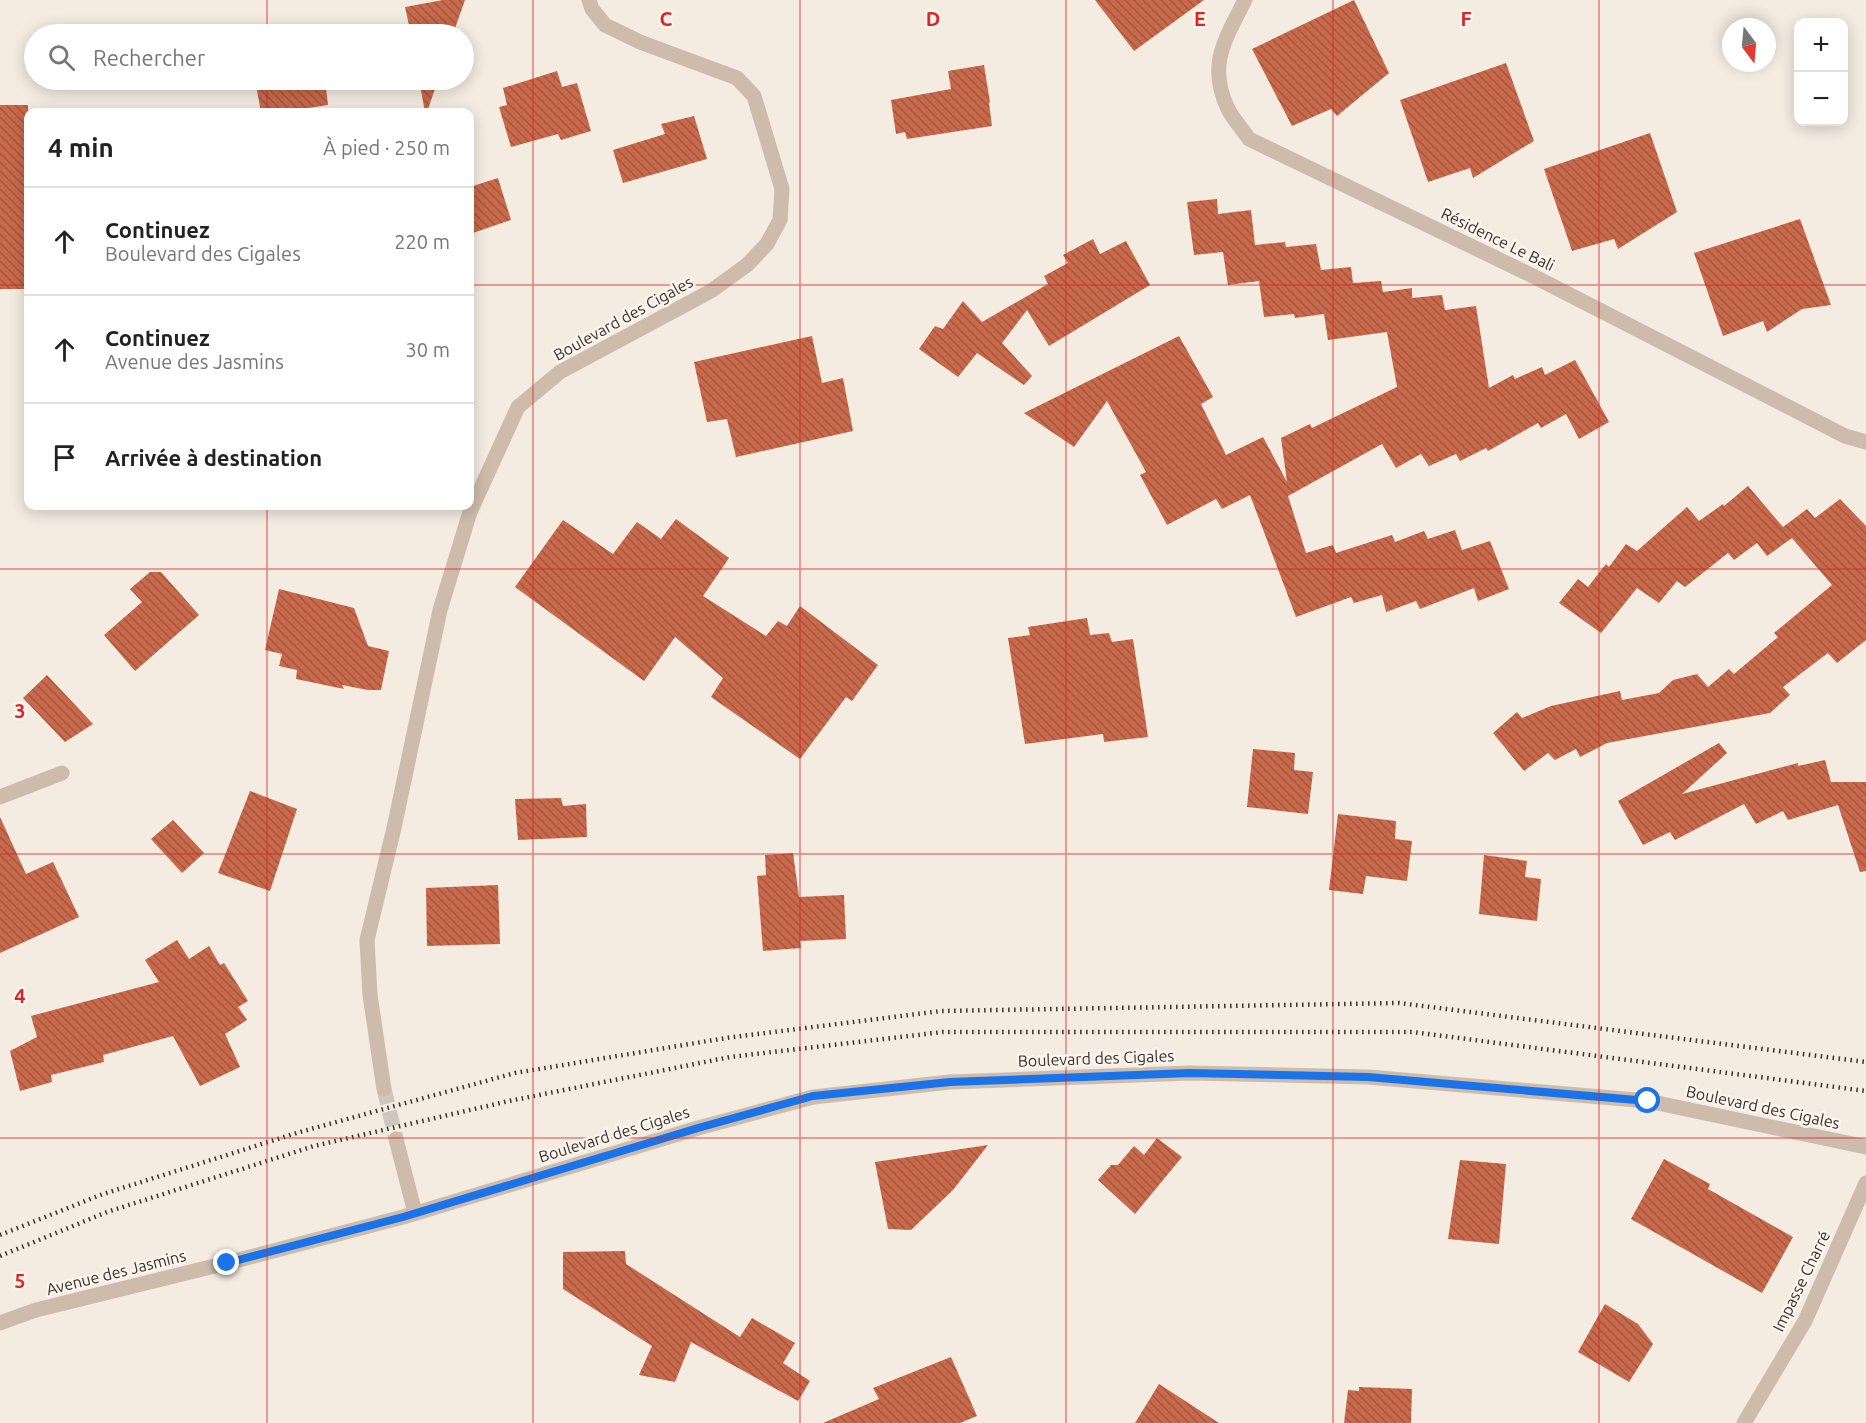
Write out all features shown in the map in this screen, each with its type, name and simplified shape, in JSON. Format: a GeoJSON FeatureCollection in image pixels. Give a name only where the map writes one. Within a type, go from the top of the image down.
{"type":"FeatureCollection","features":[{"type":"Feature","properties":{"kind":"street","name":"Boulevard des Cigales"},"geometry":{"type":"LineString","coordinates":[[474,503],[518,407],[560,372],[711,291],[747,265],[767,244],[780,220],[782,189],[754,96],[737,78],[640,42],[604,25],[592,9],[589,0]]}},
{"type":"Feature","properties":{"kind":"street","name":"Résidence Le Bali"},"geometry":{"type":"LineString","coordinates":[[1245,0],[1223,44],[1217,76],[1228,110],[1250,139],[1533,276],[1845,436],[1866,442]]}},
{"type":"Feature","properties":{"kind":"street","name":"Boulevard des Cigales"},"geometry":{"type":"LineString","coordinates":[[384,1089],[370,995],[367,940],[394,828],[440,610],[471,510]]}},
{"type":"Feature","properties":{"kind":"street"},"geometry":{"type":"LineString","coordinates":[[0,797],[62,773]]}},
{"type":"Feature","properties":{"kind":"street","name":"Boulevard des Cigales"},"geometry":{"type":"LineString","coordinates":[[415,1213],[813,1096],[950,1082],[1190,1073],[1368,1077],[1648,1101],[1866,1147]]}},
{"type":"Feature","properties":{"kind":"street"},"geometry":{"type":"LineString","coordinates":[[396,1139],[415,1213]]}},
{"type":"Feature","properties":{"kind":"street","name":"Impasse Charré"},"geometry":{"type":"LineString","coordinates":[[1744,1423],[1805,1321],[1866,1183]]}},
{"type":"Feature","properties":{"kind":"street","name":"Avenue des Jasmins"},"geometry":{"type":"LineString","coordinates":[[0,1323],[36,1310],[227,1263],[415,1213]]}},
{"type":"Feature","properties":{"kind":"building"},"geometry":{"type":"Polygon","coordinates":[[[443,0],[465,0],[457,24],[409,24],[405,7],[443,0]]]}},
{"type":"Feature","properties":{"kind":"building"},"geometry":{"type":"Polygon","coordinates":[[[1095,0],[1204,0],[1134,51],[1095,0]]]}},
{"type":"Feature","properties":{"kind":"building"},"geometry":{"type":"Polygon","coordinates":[[[1354,0],[1389,73],[1337,116],[1331,109],[1292,126],[1252,49],[1354,0]]]}},
{"type":"Feature","properties":{"kind":"building"},"geometry":{"type":"Polygon","coordinates":[[[1506,63],[1534,141],[1473,178],[1470,168],[1428,182],[1400,100],[1506,63]]]}},
{"type":"Feature","properties":{"kind":"building"},"geometry":{"type":"Polygon","coordinates":[[[984,65],[992,126],[907,139],[905,132],[896,134],[891,100],[951,89],[948,71],[984,65]]]}},
{"type":"Feature","properties":{"kind":"building"},"geometry":{"type":"Polygon","coordinates":[[[557,71],[562,87],[577,83],[591,131],[561,140],[558,134],[511,147],[499,107],[507,105],[503,88],[557,71]]]}},
{"type":"Feature","properties":{"kind":"building"},"geometry":{"type":"Polygon","coordinates":[[[257,90],[326,90],[328,105],[308,108],[260,108],[257,90]]]}},
{"type":"Feature","properties":{"kind":"building"},"geometry":{"type":"Polygon","coordinates":[[[421,90],[435,90],[428,108],[424,108],[421,90]]]}},
{"type":"Feature","properties":{"kind":"building"},"geometry":{"type":"Polygon","coordinates":[[[0,105],[28,105],[28,108],[24,108],[24,289],[0,289],[0,105]]]}},
{"type":"Feature","properties":{"kind":"building"},"geometry":{"type":"Polygon","coordinates":[[[694,116],[707,159],[623,183],[613,150],[665,134],[661,124],[694,116]]]}},
{"type":"Feature","properties":{"kind":"building"},"geometry":{"type":"Polygon","coordinates":[[[1650,133],[1677,212],[1618,249],[1614,239],[1572,251],[1544,169],[1650,133]]]}},
{"type":"Feature","properties":{"kind":"building"},"geometry":{"type":"Polygon","coordinates":[[[498,178],[511,220],[474,233],[474,186],[498,178]]]}},
{"type":"Feature","properties":{"kind":"building"},"geometry":{"type":"Polygon","coordinates":[[[1217,199],[1218,214],[1251,210],[1255,245],[1285,242],[1286,247],[1316,244],[1321,270],[1351,267],[1353,283],[1381,281],[1383,292],[1412,288],[1412,298],[1442,295],[1445,310],[1476,306],[1489,388],[1513,375],[1515,379],[1542,367],[1545,375],[1575,360],[1609,422],[1579,439],[1566,414],[1541,428],[1538,423],[1488,451],[1486,448],[1460,461],[1456,454],[1429,466],[1421,454],[1396,468],[1382,444],[1288,496],[1306,553],[1333,545],[1336,553],[1392,535],[1395,542],[1424,531],[1428,539],[1455,530],[1462,550],[1490,541],[1509,589],[1478,601],[1474,588],[1420,609],[1416,601],[1386,612],[1382,595],[1354,603],[1351,597],[1296,617],[1250,495],[1222,509],[1216,499],[1167,525],[1140,475],[1146,472],[1107,401],[1074,447],[1024,413],[1179,336],[1213,397],[1201,404],[1226,455],[1263,437],[1287,482],[1281,438],[1310,424],[1312,428],[1397,387],[1387,332],[1328,340],[1324,314],[1295,318],[1294,314],[1264,317],[1259,281],[1228,285],[1223,252],[1194,255],[1187,202],[1217,199]]]}},
{"type":"Feature","properties":{"kind":"building"},"geometry":{"type":"Polygon","coordinates":[[[1800,219],[1831,305],[1802,309],[1767,332],[1763,321],[1723,336],[1694,253],[1800,219]]]}},
{"type":"Feature","properties":{"kind":"building"},"geometry":{"type":"Polygon","coordinates":[[[1093,239],[1100,254],[1126,241],[1150,285],[1049,346],[1027,310],[1002,343],[1032,376],[1024,385],[977,353],[958,377],[919,349],[935,326],[943,329],[963,301],[982,322],[1048,284],[1044,276],[1068,263],[1063,255],[1093,239]]]}},
{"type":"Feature","properties":{"kind":"building"},"geometry":{"type":"Polygon","coordinates":[[[812,336],[822,383],[843,378],[853,431],[736,457],[727,419],[707,422],[694,362],[812,336]]]}},
{"type":"Feature","properties":{"kind":"building"},"geometry":{"type":"Polygon","coordinates":[[[1748,486],[1783,527],[1807,509],[1815,518],[1840,499],[1866,526],[1866,640],[1837,663],[1828,653],[1783,687],[1790,695],[1770,713],[1607,743],[1580,757],[1576,749],[1555,760],[1548,753],[1524,771],[1493,733],[1517,712],[1522,718],[1551,706],[1620,691],[1622,700],[1659,693],[1673,680],[1697,674],[1708,687],[1729,669],[1734,674],[1778,637],[1774,633],[1832,585],[1792,538],[1767,556],[1757,543],[1734,560],[1728,553],[1685,587],[1677,581],[1659,603],[1637,588],[1601,633],[1559,603],[1578,579],[1588,587],[1606,564],[1609,567],[1626,544],[1637,551],[1687,507],[1699,521],[1723,504],[1724,506],[1748,486]]]}},
{"type":"Feature","properties":{"kind":"building"},"geometry":{"type":"Polygon","coordinates":[[[676,519],[729,558],[703,596],[766,636],[778,621],[787,626],[800,606],[878,665],[852,701],[846,697],[800,759],[711,697],[723,678],[675,637],[644,681],[515,587],[563,520],[613,554],[637,522],[661,539],[676,519]]]}},
{"type":"Feature","properties":{"kind":"building"},"geometry":{"type":"Polygon","coordinates":[[[150,572],[161,572],[199,615],[135,671],[104,635],[142,602],[130,589],[150,572]]]}},
{"type":"Feature","properties":{"kind":"building"},"geometry":{"type":"Polygon","coordinates":[[[279,589],[354,608],[368,646],[389,651],[381,690],[342,685],[344,689],[296,679],[297,670],[279,666],[282,654],[265,650],[279,589]]]}},
{"type":"Feature","properties":{"kind":"building"},"geometry":{"type":"Polygon","coordinates":[[[1087,618],[1090,635],[1109,633],[1112,642],[1133,639],[1148,737],[1104,742],[1103,734],[1025,744],[1008,638],[1030,635],[1028,627],[1087,618]]]}},
{"type":"Feature","properties":{"kind":"building"},"geometry":{"type":"Polygon","coordinates":[[[47,675],[93,724],[65,742],[23,698],[47,675]]]}},
{"type":"Feature","properties":{"kind":"building"},"geometry":{"type":"Polygon","coordinates":[[[1719,743],[1727,753],[1682,794],[1798,763],[1798,766],[1825,760],[1831,782],[1866,782],[1866,871],[1860,872],[1838,805],[1788,820],[1783,811],[1756,824],[1744,804],[1675,840],[1670,832],[1643,845],[1618,801],[1719,743]]]}},
{"type":"Feature","properties":{"kind":"building"},"geometry":{"type":"Polygon","coordinates":[[[1253,749],[1295,753],[1294,770],[1313,772],[1308,814],[1247,807],[1253,749]]]}},
{"type":"Feature","properties":{"kind":"building"},"geometry":{"type":"Polygon","coordinates":[[[250,791],[297,809],[270,891],[218,873],[250,791]]]}},
{"type":"Feature","properties":{"kind":"building"},"geometry":{"type":"Polygon","coordinates":[[[561,798],[563,806],[586,804],[587,837],[518,840],[515,799],[561,798]]]}},
{"type":"Feature","properties":{"kind":"building"},"geometry":{"type":"Polygon","coordinates":[[[1338,814],[1396,821],[1395,839],[1412,841],[1407,881],[1366,876],[1363,894],[1329,890],[1338,814]]]}},
{"type":"Feature","properties":{"kind":"building"},"geometry":{"type":"Polygon","coordinates":[[[0,817],[26,874],[53,862],[79,917],[0,953],[0,817]]]}},
{"type":"Feature","properties":{"kind":"building"},"geometry":{"type":"Polygon","coordinates":[[[173,820],[204,853],[182,873],[151,839],[173,820]]]}},
{"type":"Feature","properties":{"kind":"building"},"geometry":{"type":"Polygon","coordinates":[[[793,853],[799,897],[844,895],[846,939],[800,941],[801,948],[763,951],[757,876],[766,875],[765,855],[793,853]]]}},
{"type":"Feature","properties":{"kind":"building"},"geometry":{"type":"Polygon","coordinates":[[[1484,855],[1527,861],[1525,877],[1541,879],[1537,921],[1479,914],[1484,855]]]}},
{"type":"Feature","properties":{"kind":"building"},"geometry":{"type":"Polygon","coordinates":[[[498,885],[500,944],[427,946],[426,888],[498,885]]]}},
{"type":"Feature","properties":{"kind":"building"},"geometry":{"type":"Polygon","coordinates":[[[177,940],[189,959],[209,946],[220,965],[224,963],[248,1001],[238,1007],[247,1020],[225,1034],[240,1067],[200,1086],[173,1036],[103,1055],[104,1062],[51,1075],[52,1082],[20,1091],[10,1051],[37,1037],[31,1016],[159,982],[145,960],[177,940]]]}},
{"type":"Feature","properties":{"kind":"building"},"geometry":{"type":"Polygon","coordinates":[[[1157,1138],[1182,1157],[1135,1214],[1098,1180],[1111,1165],[1118,1165],[1134,1146],[1144,1155],[1157,1138]]]}},
{"type":"Feature","properties":{"kind":"building"},"geometry":{"type":"Polygon","coordinates":[[[988,1145],[953,1190],[911,1230],[888,1229],[875,1162],[988,1145]]]}},
{"type":"Feature","properties":{"kind":"building"},"geometry":{"type":"Polygon","coordinates":[[[1664,1159],[1710,1184],[1708,1189],[1793,1237],[1762,1293],[1631,1219],[1664,1159]]]}},
{"type":"Feature","properties":{"kind":"building"},"geometry":{"type":"Polygon","coordinates":[[[1460,1160],[1506,1164],[1499,1244],[1448,1239],[1460,1160]]]}},
{"type":"Feature","properties":{"kind":"building"},"geometry":{"type":"Polygon","coordinates":[[[625,1251],[626,1264],[740,1337],[752,1318],[795,1343],[783,1363],[810,1381],[798,1401],[691,1342],[675,1382],[639,1375],[652,1346],[563,1289],[563,1252],[625,1251]]]}},
{"type":"Feature","properties":{"kind":"building"},"geometry":{"type":"Polygon","coordinates":[[[1605,1304],[1638,1324],[1653,1344],[1629,1382],[1578,1352],[1605,1304]]]}},
{"type":"Feature","properties":{"kind":"building"},"geometry":{"type":"Polygon","coordinates":[[[951,1357],[977,1416],[960,1423],[823,1423],[879,1399],[873,1388],[951,1357]]]}},
{"type":"Feature","properties":{"kind":"building"},"geometry":{"type":"Polygon","coordinates":[[[1159,1384],[1176,1395],[1219,1423],[1135,1423],[1159,1384]]]}},
{"type":"Feature","properties":{"kind":"building"},"geometry":{"type":"Polygon","coordinates":[[[1359,1387],[1412,1389],[1411,1423],[1344,1423],[1348,1390],[1359,1391],[1359,1387]]]}},
{"type":"Feature","properties":{"kind":"tunnel"},"geometry":{"type":"LineString","coordinates":[[384,1089],[396,1139]]}},
{"type":"Feature","properties":{"kind":"railway"},"geometry":{"type":"LineString","coordinates":[[0,1235],[103,1194],[300,1132],[515,1073],[726,1038],[941,1011],[1399,1003],[1866,1062]]}},
{"type":"Feature","properties":{"kind":"railway"},"geometry":{"type":"LineString","coordinates":[[0,1256],[107,1212],[314,1146],[509,1101],[730,1057],[943,1032],[1413,1032],[1866,1091]]}},
{"type":"Feature","properties":{"kind":"route"},"geometry":{"type":"LineString","coordinates":[[227,1263],[403,1217],[698,1128],[813,1096],[950,1082],[1190,1073],[1368,1077],[1648,1101]]}}]}
